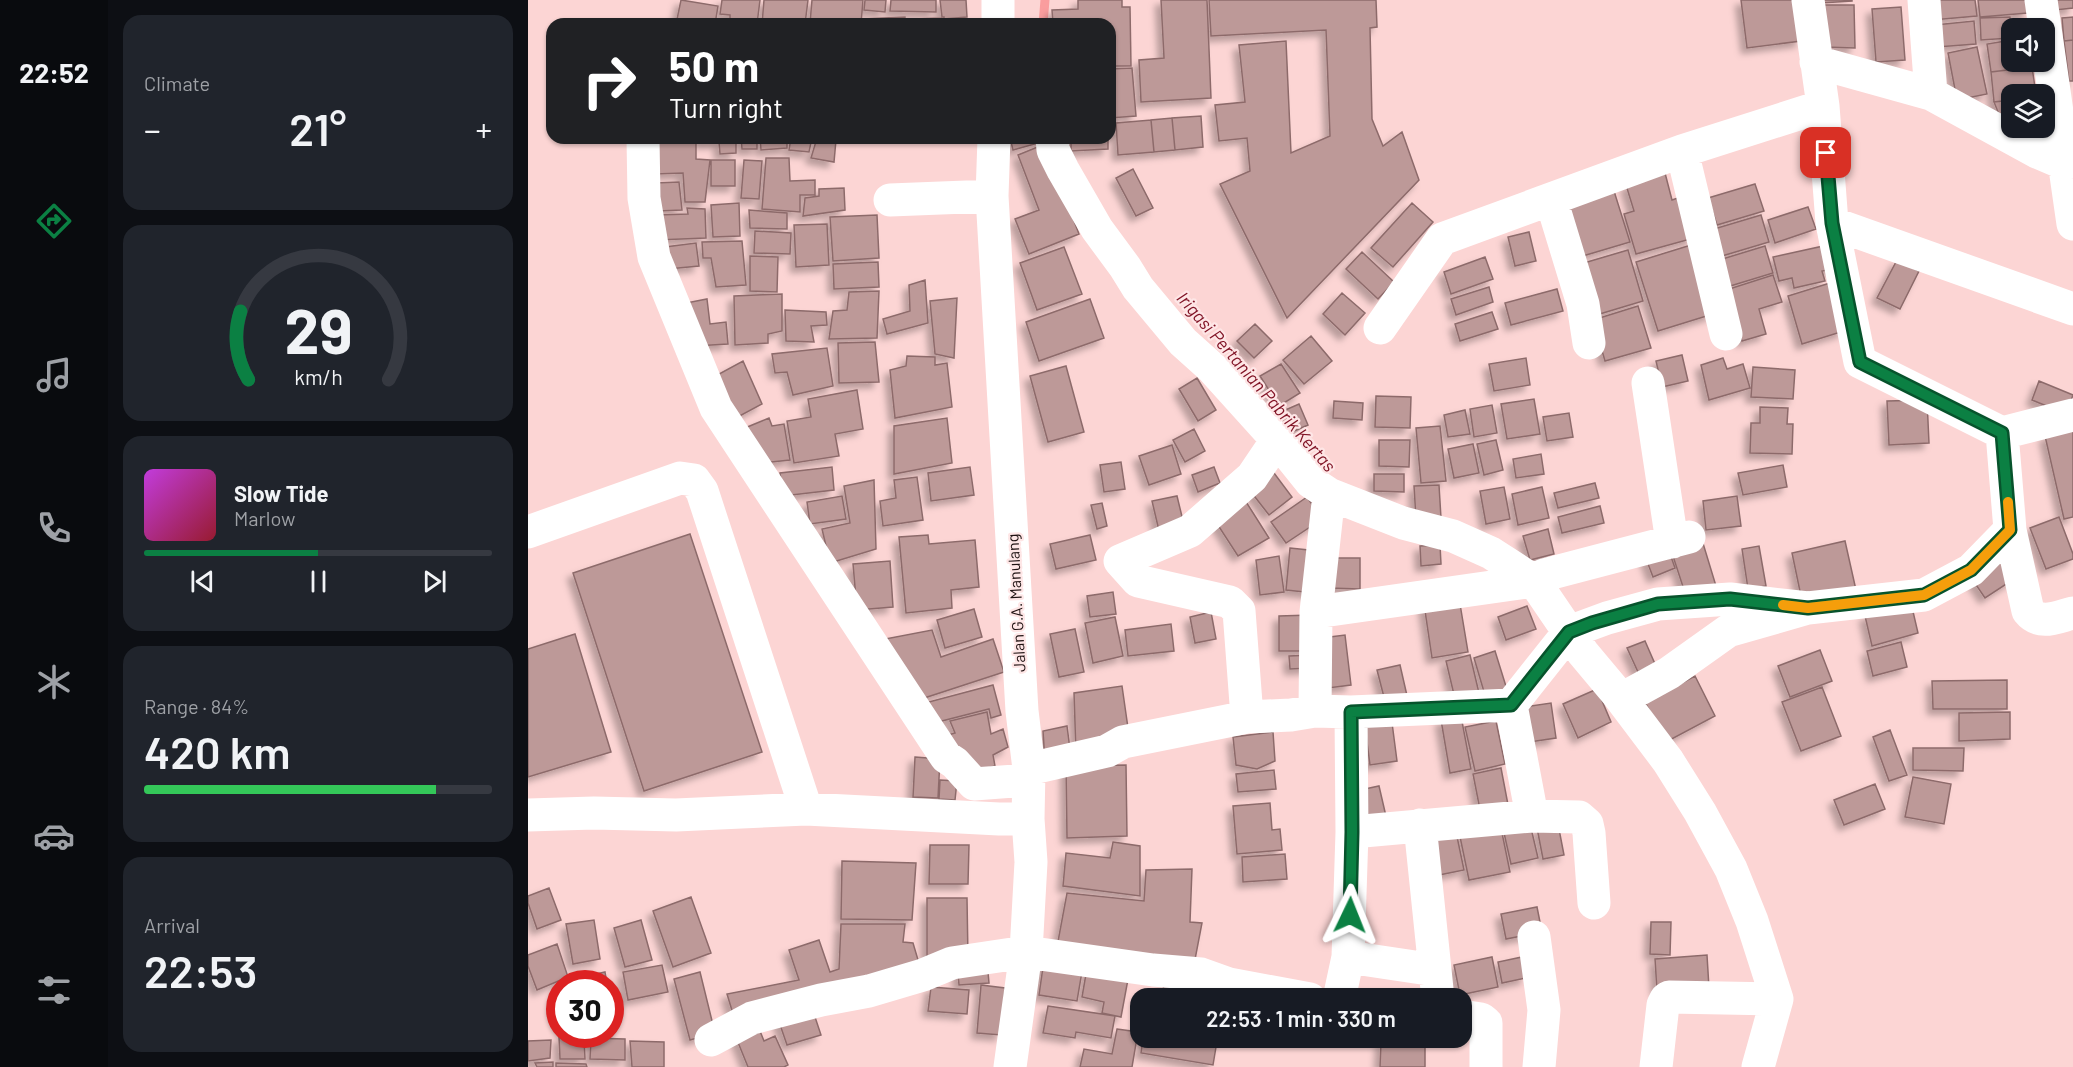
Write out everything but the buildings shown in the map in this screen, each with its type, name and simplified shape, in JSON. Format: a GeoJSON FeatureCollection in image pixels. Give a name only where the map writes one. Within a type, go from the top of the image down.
{"type":"FeatureCollection","features":[{"type":"Feature","properties":{"kind":"street"},"geometry":{"type":"LineString","coordinates":[[1808,0],[1823,106],[1832,223],[1860,362],[2002,433],[2073,415]]}},
{"type":"Feature","properties":{"kind":"street"},"geometry":{"type":"LineString","coordinates":[[1924,0],[1931,93]]}},
{"type":"Feature","properties":{"kind":"street"},"geometry":{"type":"LineString","coordinates":[[2041,0],[2068,163],[2073,224]]}},
{"type":"Feature","properties":{"kind":"street"},"geometry":{"type":"LineString","coordinates":[[1816,62],[1931,93],[2037,152],[2068,163]]}},
{"type":"Feature","properties":{"kind":"street"},"geometry":{"type":"LineString","coordinates":[[1380,328],[1442,239],[1682,150],[1823,106]]}},
{"type":"Feature","properties":{"kind":"street"},"geometry":{"type":"LineString","coordinates":[[643,144],[644,198],[654,257],[716,408],[946,757],[955,763],[974,784],[1028,775],[1107,751],[1123,742],[1247,717],[1291,715],[1315,711],[1351,712],[1511,705],[1589,624],[1658,604],[1730,599],[1808,608]]}},
{"type":"Feature","properties":{"kind":"street","name":"Jalan G.A. Manulang"},"geometry":{"type":"LineString","coordinates":[[994,144],[992,196],[1022,711],[1028,775],[1031,862],[1026,951],[1010,1067]]}},
{"type":"Feature","properties":{"kind":"street"},"geometry":{"type":"LineString","coordinates":[[1052,144],[1063,170],[1097,229],[1138,288],[1183,342],[1212,368],[1277,440],[1311,482],[1329,494],[1403,524],[1453,536],[1491,553],[1551,574],[1589,624],[1583,653],[1623,696],[1668,761],[1700,812],[1731,869],[1752,921],[1778,999],[1758,1067]]}},
{"type":"Feature","properties":{"kind":"street"},"geometry":{"type":"LineString","coordinates":[[1682,150],[1726,334]]}},
{"type":"Feature","properties":{"kind":"street"},"geometry":{"type":"LineString","coordinates":[[890,200],[992,196]]}},
{"type":"Feature","properties":{"kind":"street"},"geometry":{"type":"LineString","coordinates":[[1551,199],[1583,304],[1589,343]]}},
{"type":"Feature","properties":{"kind":"street"},"geometry":{"type":"LineString","coordinates":[[1832,223],[2073,309]]}},
{"type":"Feature","properties":{"kind":"street"},"geometry":{"type":"LineString","coordinates":[[1316,612],[1551,574],[1680,540],[1648,383]]}},
{"type":"Feature","properties":{"kind":"street"},"geometry":{"type":"LineString","coordinates":[[2002,433],[2010,530],[2028,611],[2034,618],[2042,621],[2073,613]]}},
{"type":"Feature","properties":{"kind":"street"},"geometry":{"type":"LineString","coordinates":[[1247,717],[1239,611],[1230,602],[1138,581],[1120,561],[1190,531],[1252,477],[1277,440]]}},
{"type":"Feature","properties":{"kind":"street"},"geometry":{"type":"LineString","coordinates":[[528,532],[680,478],[694,480],[702,491],[806,809]]}},
{"type":"Feature","properties":{"kind":"street"},"geometry":{"type":"LineString","coordinates":[[1315,711],[1316,612],[1329,494]]}},
{"type":"Feature","properties":{"kind":"street"},"geometry":{"type":"LineString","coordinates":[[1623,696],[1669,673],[1728,631],[1808,608],[1924,595],[1971,570],[2010,530]]}},
{"type":"Feature","properties":{"kind":"street"},"geometry":{"type":"LineString","coordinates":[[1511,705],[1532,816]]}},
{"type":"Feature","properties":{"kind":"street"},"geometry":{"type":"LineString","coordinates":[[1341,988],[1348,957],[1352,832],[1351,712]]}},
{"type":"Feature","properties":{"kind":"street"},"geometry":{"type":"LineString","coordinates":[[528,815],[594,813],[676,816],[806,809],[1028,819]]}},
{"type":"Feature","properties":{"kind":"street"},"geometry":{"type":"LineString","coordinates":[[1352,832],[1532,816],[1579,817],[1587,824],[1594,903]]}},
{"type":"Feature","properties":{"kind":"street"},"geometry":{"type":"LineString","coordinates":[[1348,957],[1437,984],[1420,825]]}},
{"type":"Feature","properties":{"kind":"street"},"geometry":{"type":"LineString","coordinates":[[1534,937],[1544,1010],[1539,1067]]}},
{"type":"Feature","properties":{"kind":"street"},"geometry":{"type":"LineString","coordinates":[[711,1040],[752,1018],[821,1000],[869,991],[923,975],[952,963],[1026,951],[1153,970],[1201,974],[1229,984],[1251,988]]}},
{"type":"Feature","properties":{"kind":"street"},"geometry":{"type":"LineString","coordinates":[[1656,1067],[1665,999],[1670,997],[1778,999]]}},
{"type":"Feature","properties":{"kind":"street"},"geometry":{"type":"LineString","coordinates":[[1472,1018],[1481,1019],[1486,1023],[1486,1067]]}},
{"type":"Feature","properties":{"kind":"waterway","name":"Irigasi Pertanian Pabrik Kertas"},"geometry":{"type":"LineString","coordinates":[[1044,18],[1045,0]]}},
{"type":"Feature","properties":{"kind":"slow traffic"},"geometry":{"type":"LineString","coordinates":[[1783,605],[1808,608],[1924,595],[1971,570],[2010,530],[2008,502]]}},
{"type":"Feature","properties":{"kind":"route"},"geometry":{"type":"LineString","coordinates":[[1350,915],[1351,712],[1511,705],[1569,632],[1607,618],[1658,604],[1730,599],[1808,608],[1924,595],[1971,570],[2010,530],[2002,433],[1860,362],[1832,223],[1826,153]]}}]}
